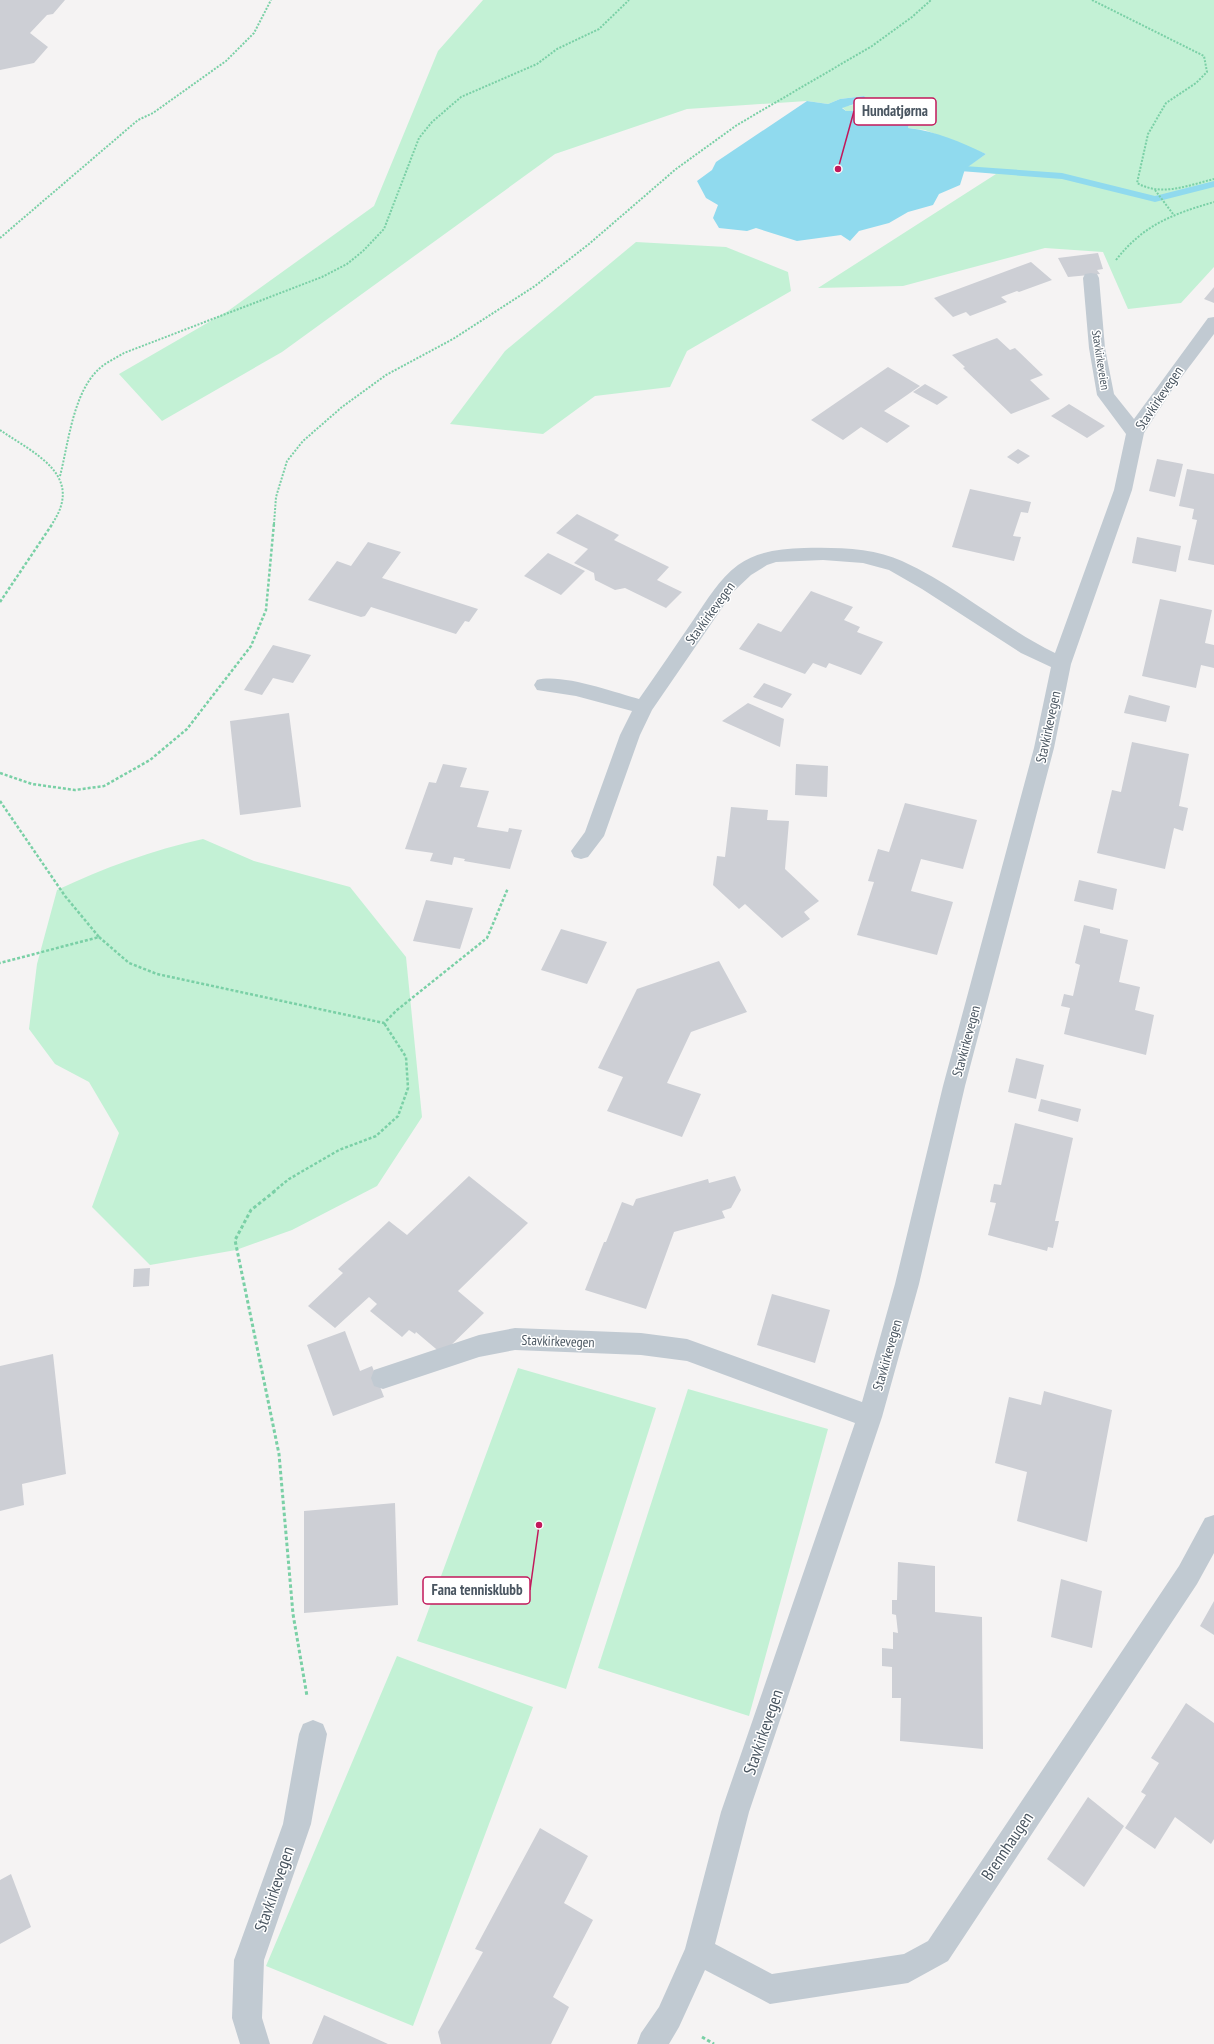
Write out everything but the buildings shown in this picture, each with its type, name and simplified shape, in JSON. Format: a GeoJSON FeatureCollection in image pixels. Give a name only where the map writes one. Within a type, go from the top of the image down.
{"type":"FeatureCollection","features":[{"type":"Feature","properties":{"kind":"street","name":"Stavkirkeveien"},"geometry":{"type":"LineString","coordinates":[[1091,278],[1097,348],[1106,395],[1135,433]]}},
{"type":"Feature","properties":{"kind":"street","name":"Stavkirkevegen"},"geometry":{"type":"LineString","coordinates":[[652,2044],[669,2017],[699,1951],[735,1812],[870,1417],[907,1284],[954,1086],[1044,748],[1061,664],[1124,490],[1135,433],[1140,423],[1168,383],[1214,322]]}},
{"type":"Feature","properties":{"kind":"street","name":"Stavkirkevegen"},"geometry":{"type":"LineString","coordinates":[[581,851],[594,836],[624,756],[630,735],[644,707],[726,587],[744,570],[761,560],[776,556],[823,554],[863,557],[895,565],[929,584],[1028,648],[1061,664]]}},
{"type":"Feature","properties":{"kind":"street"},"geometry":{"type":"LineString","coordinates":[[544,685],[576,689],[644,707]]}},
{"type":"Feature","properties":{"kind":"street","name":"Stavkirkevegen"},"geometry":{"type":"LineString","coordinates":[[383,1378],[479,1346],[515,1339],[641,1344],[687,1350],[870,1417]]}},
{"type":"Feature","properties":{"kind":"street","name":"Brennhaugen"},"geometry":{"type":"LineString","coordinates":[[699,1951],[770,1989],[908,1968],[938,1951],[1188,1575],[1214,1527]]}},
{"type":"Feature","properties":{"kind":"street","name":"Stavkirkevegen"},"geometry":{"type":"LineString","coordinates":[[255,2044],[247,2018],[249,1960],[297,1824],[313,1734]]}},
{"type":"Feature","properties":{"kind":"path"},"geometry":{"type":"LineString","coordinates":[[0,238],[138,120],[153,113],[226,61],[254,33],[271,0]]}},
{"type":"Feature","properties":{"kind":"path"},"geometry":{"type":"LineString","coordinates":[[0,602],[57,517],[64,495],[60,476],[80,395],[90,379],[101,367],[124,353],[322,277],[347,264],[384,229],[419,138],[432,122],[461,98],[476,89],[506,79],[537,64],[557,49],[599,29],[629,0]]}},
{"type":"Feature","properties":{"kind":"path"},"geometry":{"type":"LineString","coordinates":[[0,773],[32,784],[75,790],[104,786],[150,760],[187,728],[251,646],[266,610],[276,497],[287,461],[303,441],[342,407],[386,375],[453,339],[535,286],[589,244],[676,169],[737,125],[872,46],[912,17],[931,0]]}},
{"type":"Feature","properties":{"kind":"path"},"geometry":{"type":"LineString","coordinates":[[1092,0],[1204,56],[1207,72],[1196,83],[1166,103],[1148,134],[1136,182],[1142,187],[1155,190],[1179,188],[1214,179]]}},
{"type":"Feature","properties":{"kind":"path"},"geometry":{"type":"LineString","coordinates":[[1155,190],[1173,214]]}},
{"type":"Feature","properties":{"kind":"path"},"geometry":{"type":"LineString","coordinates":[[1091,278],[1104,278],[1125,247],[1152,224],[1173,214],[1214,202]]}},
{"type":"Feature","properties":{"kind":"path"},"geometry":{"type":"LineString","coordinates":[[0,430],[44,460],[60,476]]}},
{"type":"Feature","properties":{"kind":"path"},"geometry":{"type":"LineString","coordinates":[[0,801],[65,896],[99,937],[129,963],[157,974],[384,1024],[406,1058],[408,1088],[398,1116],[376,1136],[339,1150],[289,1178],[251,1210],[235,1240],[279,1454],[293,1614],[313,1734]]}},
{"type":"Feature","properties":{"kind":"path"},"geometry":{"type":"LineString","coordinates":[[384,1024],[397,1010],[487,938],[508,888]]}},
{"type":"Feature","properties":{"kind":"path"},"geometry":{"type":"LineString","coordinates":[[0,963],[99,937]]}},
{"type":"Feature","properties":{"kind":"green space"},"geometry":{"type":"Polygon","coordinates":[[[483,0],[1214,0],[1214,267],[1181,303],[1128,309],[1103,252],[1045,248],[903,286],[818,288],[996,174],[964,169],[986,154],[925,130],[908,128],[910,120],[915,113],[873,110],[846,111],[842,107],[859,104],[867,100],[863,96],[840,99],[828,104],[807,101],[687,109],[555,154],[282,352],[162,421],[119,374],[228,311],[374,206],[438,51],[483,0]]]}},
{"type":"Feature","properties":{"kind":"green space"},"geometry":{"type":"Polygon","coordinates":[[[636,242],[726,247],[788,272],[791,291],[687,351],[670,387],[595,396],[543,434],[450,424],[505,351],[636,242]]]}},
{"type":"Feature","properties":{"kind":"green space"},"geometry":{"type":"Polygon","coordinates":[[[203,839],[254,861],[350,887],[406,957],[422,1117],[377,1186],[292,1230],[236,1250],[150,1265],[92,1207],[119,1133],[89,1082],[55,1064],[29,1029],[37,964],[57,890],[128,860],[184,843],[203,839]]]}},
{"type":"Feature","properties":{"kind":"green space"},"geometry":{"type":"Polygon","coordinates":[[[518,1368],[656,1408],[566,1689],[417,1641],[518,1368]]]}},
{"type":"Feature","properties":{"kind":"green space"},"geometry":{"type":"Polygon","coordinates":[[[688,1389],[828,1429],[749,1716],[598,1668],[688,1389]]]}},
{"type":"Feature","properties":{"kind":"green space"},"geometry":{"type":"Polygon","coordinates":[[[397,1656],[533,1707],[413,2026],[266,1966],[397,1656]]]}},
{"type":"Feature","properties":{"kind":"water"},"geometry":{"type":"Polygon","coordinates":[[[864,96],[867,100],[842,108],[846,111],[873,110],[915,113],[920,117],[910,120],[908,128],[939,134],[986,154],[965,169],[960,185],[939,194],[933,205],[908,212],[889,223],[859,231],[850,241],[841,235],[797,241],[756,228],[747,231],[719,228],[713,218],[718,205],[706,198],[697,181],[712,170],[716,162],[807,101],[828,104],[840,99],[864,96]]]}},
{"type":"Feature","properties":{"kind":"waterway"},"geometry":{"type":"LineString","coordinates":[[964,169],[1062,176],[1155,199],[1214,184]]}},
{"type":"Feature","properties":{"kind":"place","name":"Hundatjørna"},"geometry":{"type":"Point","coordinates":[838,169]}},
{"type":"Feature","properties":{"kind":"place","name":"Fana tennisklubb"},"geometry":{"type":"Point","coordinates":[539,1525]}}]}
